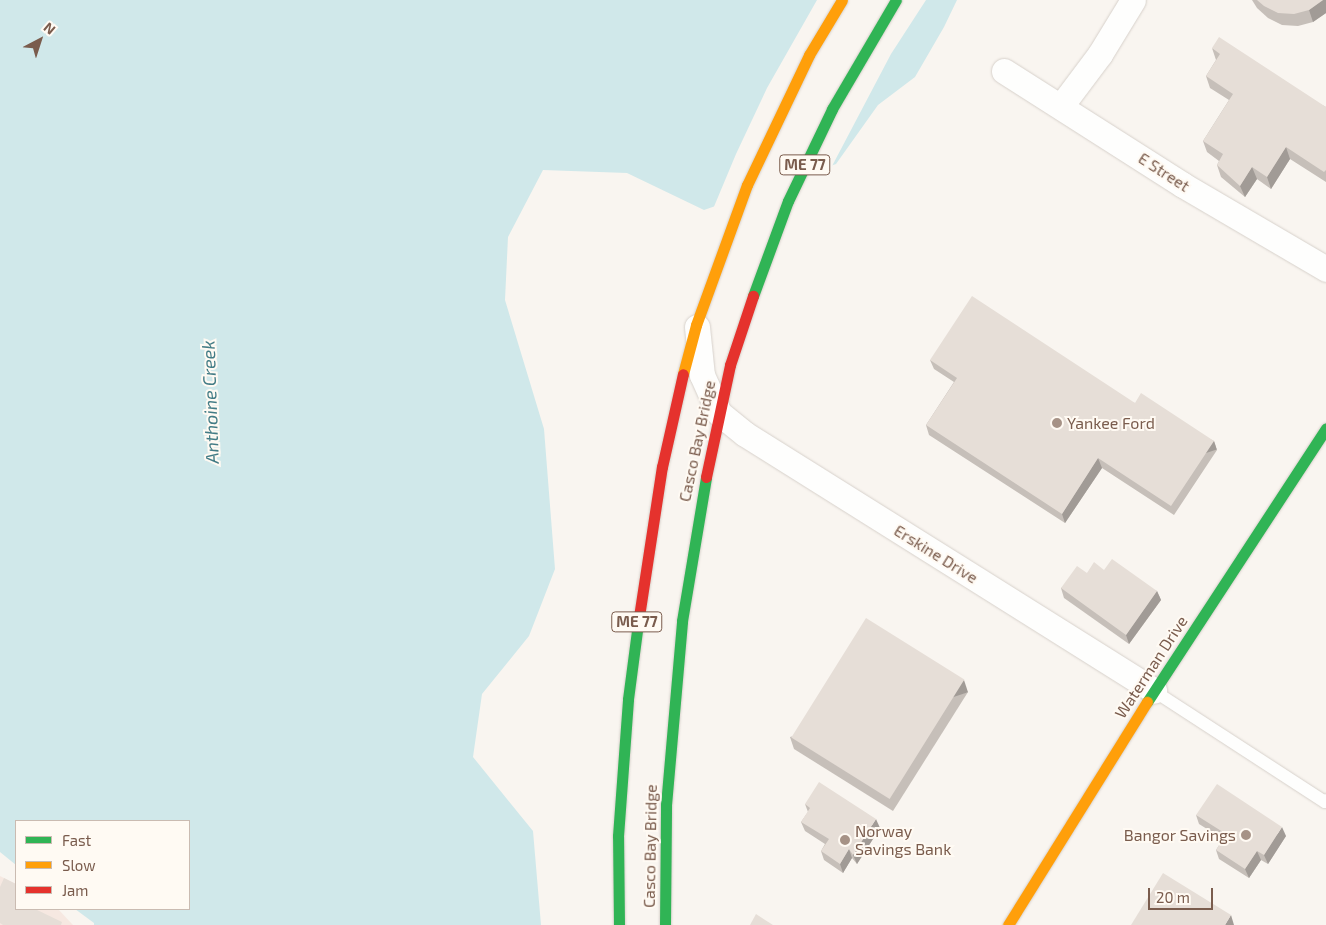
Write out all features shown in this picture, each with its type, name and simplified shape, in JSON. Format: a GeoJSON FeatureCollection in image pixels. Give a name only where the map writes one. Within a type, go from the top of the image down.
{"type":"FeatureCollection","features":[{"type":"Feature","properties":{"kind":"main road","name":"Casco Bay Bridge"},"geometry":{"type":"LineString","coordinates":[[619,925],[618,836],[636,630],[662,467],[696,325],[747,185],[809,55],[842,0]]}},
{"type":"Feature","properties":{"kind":"main road","name":"Casco Bay Bridge"},"geometry":{"type":"LineString","coordinates":[[665,925],[666,805],[676,677],[700,505],[719,413],[738,340],[788,201],[832,109],[896,0]]}},
{"type":"Feature","properties":{"kind":"main road","name":"Waterman Drive"},"geometry":{"type":"LineString","coordinates":[[1008,925],[1154,692],[1326,428]]}},
{"type":"Feature","properties":{"kind":"street"},"geometry":{"type":"LineString","coordinates":[[1061,106],[1100,54],[1133,0]]}},
{"type":"Feature","properties":{"kind":"street","name":"E Street"},"geometry":{"type":"LineString","coordinates":[[1004,71],[1183,184],[1326,269]]}},
{"type":"Feature","properties":{"kind":"street"},"geometry":{"type":"LineString","coordinates":[[696,325],[702,375],[719,413]]}},
{"type":"Feature","properties":{"kind":"street","name":"Erskine Drive"},"geometry":{"type":"LineString","coordinates":[[719,413],[745,434],[1154,692]]}},
{"type":"Feature","properties":{"kind":"lane"},"geometry":{"type":"LineString","coordinates":[[1154,692],[1325,802],[1326,800]]}},
{"type":"Feature","properties":{"kind":"shaded area"},"geometry":{"type":"Polygon","coordinates":[[[0,876],[15,884],[15,910],[59,910],[73,925],[0,925],[0,876]]]}},
{"type":"Feature","properties":{"kind":"water","name":"Anthoine Creek"},"geometry":{"type":"Polygon","coordinates":[[[0,0],[957,0],[944,27],[915,77],[878,105],[836,164],[704,210],[627,173],[543,170],[508,237],[505,300],[544,429],[555,569],[529,636],[482,694],[473,757],[533,831],[541,925],[94,925],[94,923],[76,910],[190,910],[190,820],[15,820],[15,864],[0,852],[0,0]]]}},
{"type":"Feature","properties":{"kind":"pier"},"geometry":{"type":"Polygon","coordinates":[[[817,0],[926,0],[891,54],[831,168],[713,209],[767,88],[817,0]]]}},
{"type":"Feature","properties":{"kind":"building"},"geometry":{"type":"Polygon","coordinates":[[[1257,0],[1323,0],[1309,10],[1294,14],[1278,13],[1257,0]]]}},
{"type":"Feature","properties":{"kind":"building"},"geometry":{"type":"Polygon","coordinates":[[[1219,37],[1326,107],[1326,170],[1324,172],[1286,147],[1267,177],[1252,167],[1240,186],[1217,165],[1223,154],[1203,141],[1233,94],[1206,76],[1220,54],[1212,48],[1219,37]]]}},
{"type":"Feature","properties":{"kind":"building","name":"Yankee Ford"},"geometry":{"type":"Polygon","coordinates":[[[972,296],[1135,403],[1141,393],[1214,441],[1171,506],[1098,458],[1062,514],[926,425],[957,378],[930,360],[972,296]]]}},
{"type":"Feature","properties":{"kind":"building"},"geometry":{"type":"Polygon","coordinates":[[[1112,559],[1157,591],[1126,635],[1061,588],[1077,566],[1087,573],[1094,562],[1104,570],[1112,559]]]}},
{"type":"Feature","properties":{"kind":"building"},"geometry":{"type":"Polygon","coordinates":[[[866,618],[964,679],[890,799],[791,738],[866,618]]]}},
{"type":"Feature","properties":{"kind":"building","name":"Norway Savings Bank"},"geometry":{"type":"Polygon","coordinates":[[[819,782],[876,819],[853,855],[849,849],[840,864],[821,851],[829,839],[801,822],[810,808],[805,804],[819,782]]]}},
{"type":"Feature","properties":{"kind":"building"},"geometry":{"type":"Polygon","coordinates":[[[1217,784],[1282,827],[1264,855],[1257,851],[1245,869],[1216,850],[1226,834],[1196,815],[1217,784]]]}},
{"type":"Feature","properties":{"kind":"building"},"geometry":{"type":"Polygon","coordinates":[[[1163,873],[1231,915],[1225,925],[1131,925],[1163,873]]]}},
{"type":"Feature","properties":{"kind":"building"},"geometry":{"type":"Polygon","coordinates":[[[4,878],[15,884],[15,910],[37,910],[62,922],[61,925],[3,925],[0,923],[0,887],[4,878]]]}},
{"type":"Feature","properties":{"kind":"building"},"geometry":{"type":"Polygon","coordinates":[[[756,914],[773,925],[750,925],[756,914]]]}},
{"type":"Feature","properties":{"kind":"traffic: fast"},"geometry":{"type":"LineString","coordinates":[[753,296],[788,201],[832,109],[896,0]]}},
{"type":"Feature","properties":{"kind":"traffic: fast"},"geometry":{"type":"LineString","coordinates":[[1147,702],[1326,428]]}},
{"type":"Feature","properties":{"kind":"traffic: fast"},"geometry":{"type":"LineString","coordinates":[[665,925],[666,805],[682,621],[706,477]]}},
{"type":"Feature","properties":{"kind":"traffic: fast"},"geometry":{"type":"LineString","coordinates":[[619,925],[618,836],[628,699],[638,623]]}},
{"type":"Feature","properties":{"kind":"traffic: slow"},"geometry":{"type":"LineString","coordinates":[[683,374],[696,325],[747,185],[809,55],[842,0]]}},
{"type":"Feature","properties":{"kind":"traffic: slow"},"geometry":{"type":"LineString","coordinates":[[1008,925],[1147,702]]}},
{"type":"Feature","properties":{"kind":"traffic: jam"},"geometry":{"type":"LineString","coordinates":[[706,477],[730,365],[753,296]]}},
{"type":"Feature","properties":{"kind":"traffic: jam"},"geometry":{"type":"LineString","coordinates":[[638,623],[662,467],[683,374]]}},
{"type":"Feature","properties":{"kind":"place","name":"Yankee Ford"},"geometry":{"type":"Point","coordinates":[1057,423]}},
{"type":"Feature","properties":{"kind":"place","name":"Bangor Savings"},"geometry":{"type":"Point","coordinates":[1246,835]}},
{"type":"Feature","properties":{"kind":"place","name":"Norway Savings Bank"},"geometry":{"type":"Point","coordinates":[845,840]}}]}
